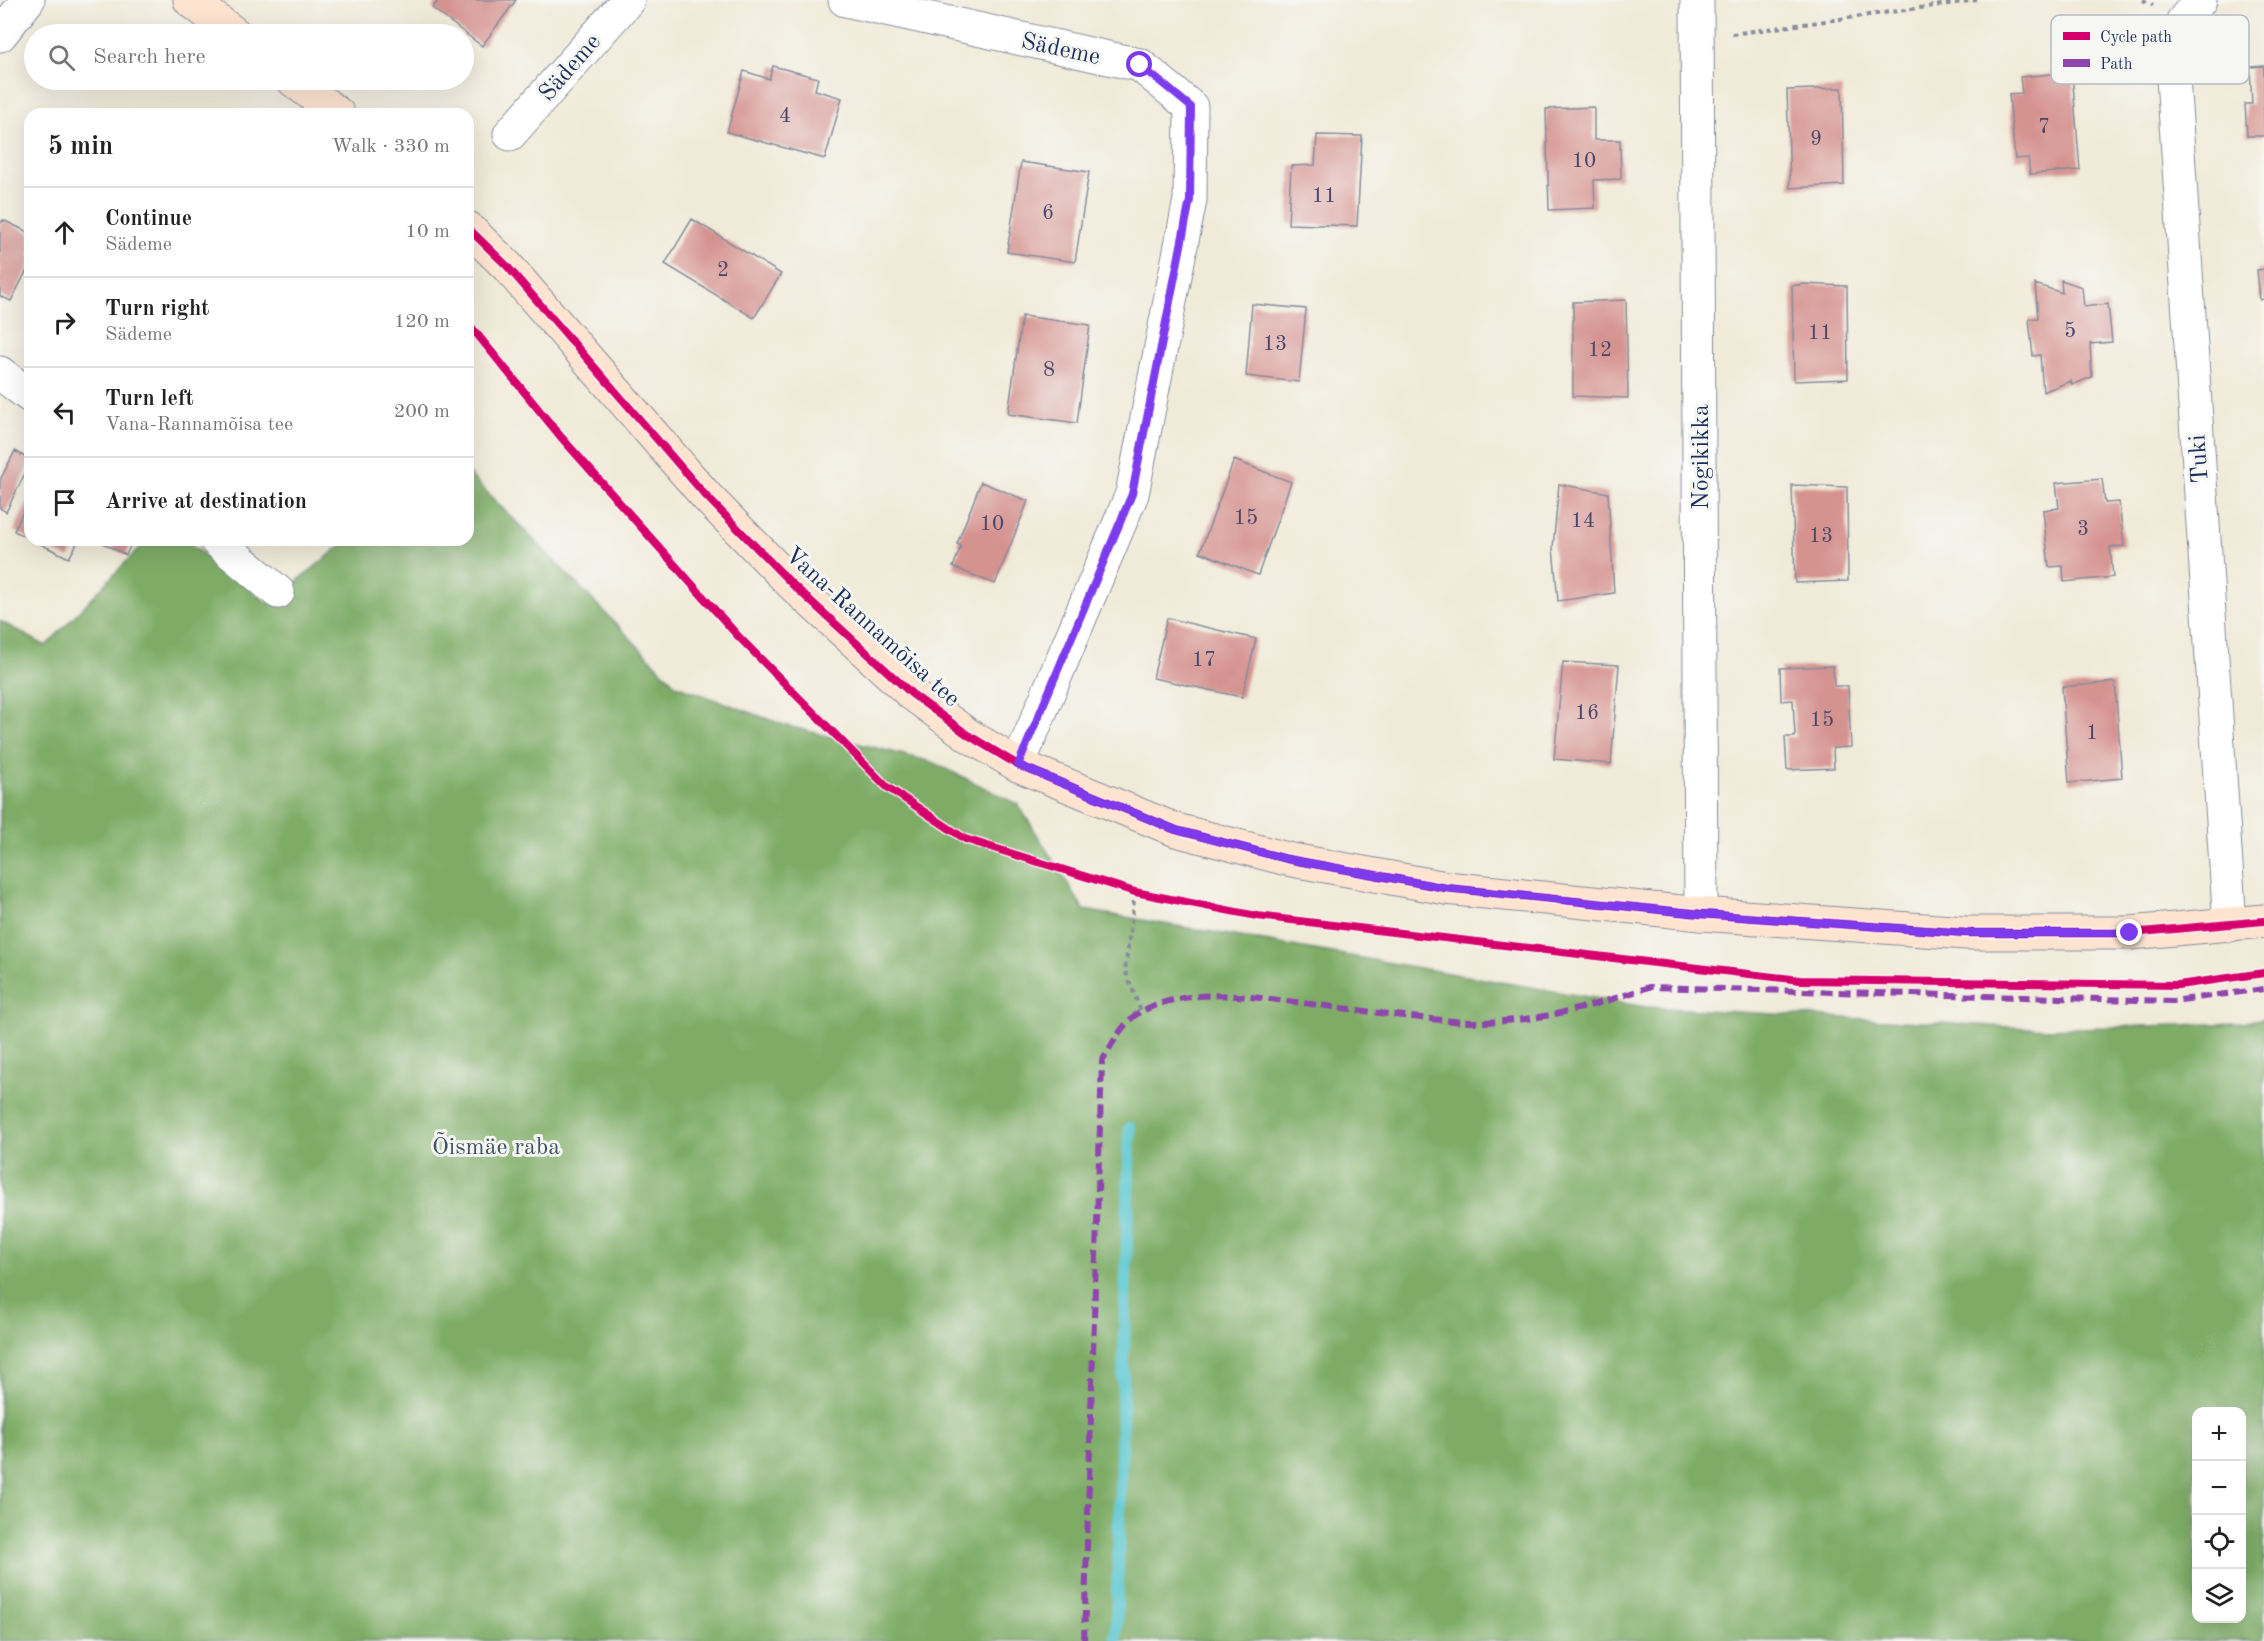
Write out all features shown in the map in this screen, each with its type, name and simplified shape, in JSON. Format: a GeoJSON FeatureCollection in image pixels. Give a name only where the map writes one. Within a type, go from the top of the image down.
{"type":"FeatureCollection","features":[{"type":"Feature","properties":{"kind":"street"},"geometry":{"type":"LineString","coordinates":[[0,35],[28,0]]}},
{"type":"Feature","properties":{"kind":"street"},"geometry":{"type":"LineString","coordinates":[[190,0],[222,24]]}},
{"type":"Feature","properties":{"kind":"street","name":"Sädeme"},"geometry":{"type":"LineString","coordinates":[[510,135],[628,0]]}},
{"type":"Feature","properties":{"kind":"street","name":"Sädeme"},"geometry":{"type":"LineString","coordinates":[[845,0],[1140,65],[1191,107],[1190,200],[1132,494],[1018,765]]}},
{"type":"Feature","properties":{"kind":"street","name":"Nõgikikka"},"geometry":{"type":"LineString","coordinates":[[1697,0],[1699,38],[1701,914]]}},
{"type":"Feature","properties":{"kind":"street","name":"Tuki"},"geometry":{"type":"LineString","coordinates":[[2188,15],[2200,0]]}},
{"type":"Feature","properties":{"kind":"street","name":"Tuki"},"geometry":{"type":"LineString","coordinates":[[2173,84],[2230,925]]}},
{"type":"Feature","properties":{"kind":"street"},"geometry":{"type":"LineString","coordinates":[[306,90],[330,108]]}},
{"type":"Feature","properties":{"kind":"street","name":"Vana-Rannamõisa tee"},"geometry":{"type":"LineString","coordinates":[[474,234],[507,266],[706,496],[792,584],[912,694],[968,735],[1018,765],[1176,830],[1287,859],[1446,888],[1701,914],[1966,933],[2130,933],[2264,921]]}},
{"type":"Feature","properties":{"kind":"street"},"geometry":{"type":"LineString","coordinates":[[0,373],[24,391]]}},
{"type":"Feature","properties":{"kind":"street"},"geometry":{"type":"LineString","coordinates":[[223,546],[278,592]]}},
{"type":"Feature","properties":{"kind":"path"},"geometry":{"type":"LineString","coordinates":[[1699,38],[1977,0]]}},
{"type":"Feature","properties":{"kind":"path"},"geometry":{"type":"LineString","coordinates":[[1123,889],[1146,894]]}},
{"type":"Feature","properties":{"kind":"path"},"geometry":{"type":"LineString","coordinates":[[1135,892],[1125,970],[1141,1012]]}},
{"type":"Feature","properties":{"kind":"green space","name":"Õismäe raba"},"geometry":{"type":"Polygon","coordinates":[[[474,479],[676,685],[784,725],[932,762],[1018,804],[1084,910],[1646,1007],[2047,1029],[2242,1023],[2264,1018],[2264,1641],[0,1641],[0,621],[46,646],[141,546],[193,546],[269,604],[341,546],[474,546],[474,479]]]}},
{"type":"Feature","properties":{"kind":"building"},"geometry":{"type":"Polygon","coordinates":[[[439,0],[516,0],[482,46],[474,40],[474,24],[453,24],[432,8],[439,0]]]}},
{"type":"Feature","properties":{"kind":"building"},"geometry":{"type":"Polygon","coordinates":[[[773,66],[818,78],[815,90],[842,98],[825,159],[727,132],[744,71],[769,79],[773,66]]]}},
{"type":"Feature","properties":{"kind":"building"},"geometry":{"type":"Polygon","coordinates":[[[2264,66],[2264,136],[2247,136],[2245,104],[2252,104],[2250,67],[2264,66]]]}},
{"type":"Feature","properties":{"kind":"building"},"geometry":{"type":"Polygon","coordinates":[[[2051,74],[2051,84],[2073,84],[2080,170],[2030,174],[2028,158],[2015,159],[2009,94],[2022,93],[2020,77],[2051,74]]]}},
{"type":"Feature","properties":{"kind":"building"},"geometry":{"type":"Polygon","coordinates":[[[1842,88],[1844,185],[1790,188],[1787,90],[1842,88]]]}},
{"type":"Feature","properties":{"kind":"building"},"geometry":{"type":"Polygon","coordinates":[[[1594,107],[1594,140],[1620,140],[1621,179],[1594,180],[1595,208],[1549,210],[1546,109],[1594,107]]]}},
{"type":"Feature","properties":{"kind":"building"},"geometry":{"type":"Polygon","coordinates":[[[1317,135],[1362,136],[1357,226],[1288,224],[1291,166],[1315,165],[1317,135]]]}},
{"type":"Feature","properties":{"kind":"building"},"geometry":{"type":"Polygon","coordinates":[[[1021,162],[1089,172],[1075,262],[1007,252],[1021,162]]]}},
{"type":"Feature","properties":{"kind":"building"},"geometry":{"type":"Polygon","coordinates":[[[692,219],[781,274],[754,318],[665,264],[692,219]]]}},
{"type":"Feature","properties":{"kind":"building"},"geometry":{"type":"Polygon","coordinates":[[[3,220],[24,230],[24,276],[11,301],[0,296],[0,224],[3,220]]]}},
{"type":"Feature","properties":{"kind":"building"},"geometry":{"type":"Polygon","coordinates":[[[2264,269],[2264,299],[2260,300],[2257,270],[2264,269]]]}},
{"type":"Feature","properties":{"kind":"building"},"geometry":{"type":"Polygon","coordinates":[[[2061,280],[2082,287],[2084,307],[2108,304],[2112,342],[2090,344],[2092,377],[2072,385],[2071,381],[2043,392],[2040,355],[2033,356],[2029,319],[2038,318],[2035,284],[2062,293],[2061,280]]]}},
{"type":"Feature","properties":{"kind":"building"},"geometry":{"type":"Polygon","coordinates":[[[1803,284],[1847,286],[1848,379],[1794,381],[1792,286],[1803,284]]]}},
{"type":"Feature","properties":{"kind":"building"},"geometry":{"type":"Polygon","coordinates":[[[1626,300],[1628,398],[1573,396],[1573,302],[1626,300]]]}},
{"type":"Feature","properties":{"kind":"building"},"geometry":{"type":"Polygon","coordinates":[[[1252,304],[1306,309],[1299,382],[1246,376],[1252,304]]]}},
{"type":"Feature","properties":{"kind":"building"},"geometry":{"type":"Polygon","coordinates":[[[1022,316],[1090,325],[1077,423],[1008,414],[1022,316]]]}},
{"type":"Feature","properties":{"kind":"building"},"geometry":{"type":"Polygon","coordinates":[[[15,451],[24,456],[24,475],[6,512],[0,508],[0,480],[15,451]]]}},
{"type":"Feature","properties":{"kind":"building"},"geometry":{"type":"Polygon","coordinates":[[[1234,460],[1291,482],[1258,575],[1200,552],[1234,460]]]}},
{"type":"Feature","properties":{"kind":"building"},"geometry":{"type":"Polygon","coordinates":[[[2102,479],[2105,503],[2119,502],[2124,546],[2110,547],[2113,577],[2064,582],[2063,566],[2049,567],[2043,510],[2059,508],[2056,483],[2102,479]]]}},
{"type":"Feature","properties":{"kind":"building"},"geometry":{"type":"Polygon","coordinates":[[[981,482],[1028,501],[995,584],[953,567],[961,546],[957,544],[981,482]]]}},
{"type":"Feature","properties":{"kind":"building"},"geometry":{"type":"Polygon","coordinates":[[[1559,484],[1608,493],[1614,593],[1558,601],[1553,548],[1559,484]]]}},
{"type":"Feature","properties":{"kind":"building"},"geometry":{"type":"Polygon","coordinates":[[[1792,485],[1847,487],[1848,581],[1795,583],[1792,485]]]}},
{"type":"Feature","properties":{"kind":"building"},"geometry":{"type":"Polygon","coordinates":[[[24,510],[24,536],[14,531],[24,510]]]}},
{"type":"Feature","properties":{"kind":"building"},"geometry":{"type":"Polygon","coordinates":[[[44,546],[76,546],[69,558],[44,546]]]}},
{"type":"Feature","properties":{"kind":"building"},"geometry":{"type":"Polygon","coordinates":[[[108,546],[130,546],[126,555],[108,546]]]}},
{"type":"Feature","properties":{"kind":"building"},"geometry":{"type":"Polygon","coordinates":[[[1167,618],[1256,639],[1242,697],[1153,678],[1167,618]]]}},
{"type":"Feature","properties":{"kind":"building"},"geometry":{"type":"Polygon","coordinates":[[[1563,662],[1619,665],[1611,764],[1554,759],[1563,662]]]}},
{"type":"Feature","properties":{"kind":"building"},"geometry":{"type":"Polygon","coordinates":[[[1833,666],[1834,686],[1848,686],[1851,747],[1833,748],[1834,768],[1787,770],[1785,737],[1795,737],[1793,700],[1781,701],[1780,668],[1833,666]]]}},
{"type":"Feature","properties":{"kind":"building"},"geometry":{"type":"Polygon","coordinates":[[[2115,682],[2122,778],[2069,783],[2062,687],[2115,682]]]}},
{"type":"Feature","properties":{"kind":"waterway"},"geometry":{"type":"LineString","coordinates":[[1116,1641],[1130,1128]]}},
{"type":"Feature","properties":{"kind":"marked path"},"geometry":{"type":"LineString","coordinates":[[1084,1641],[1102,1061],[1124,1026],[1142,1011],[1181,998],[1222,995],[1479,1022],[1529,1019],[1600,1003],[1649,987],[2173,1001],[2264,989]]}},
{"type":"Feature","properties":{"kind":"cycle path"},"geometry":{"type":"LineString","coordinates":[[474,234],[507,266],[706,496],[792,584],[912,694],[968,735],[1018,765],[1176,830],[1287,859],[1446,888],[1701,914],[1966,933],[2130,933],[2264,921]]}},
{"type":"Feature","properties":{"kind":"cycle path"},"geometry":{"type":"LineString","coordinates":[[474,330],[561,437],[738,636],[887,787],[965,839],[1135,892],[1257,916],[1800,980],[2178,985],[2264,973]]}},
{"type":"Feature","properties":{"kind":"route"},"geometry":{"type":"LineString","coordinates":[[1140,65],[1191,107],[1190,200],[1132,494],[1018,765],[1093,798],[1176,830],[1287,859],[1446,888],[1701,914],[1966,933],[2130,933]]}}]}
